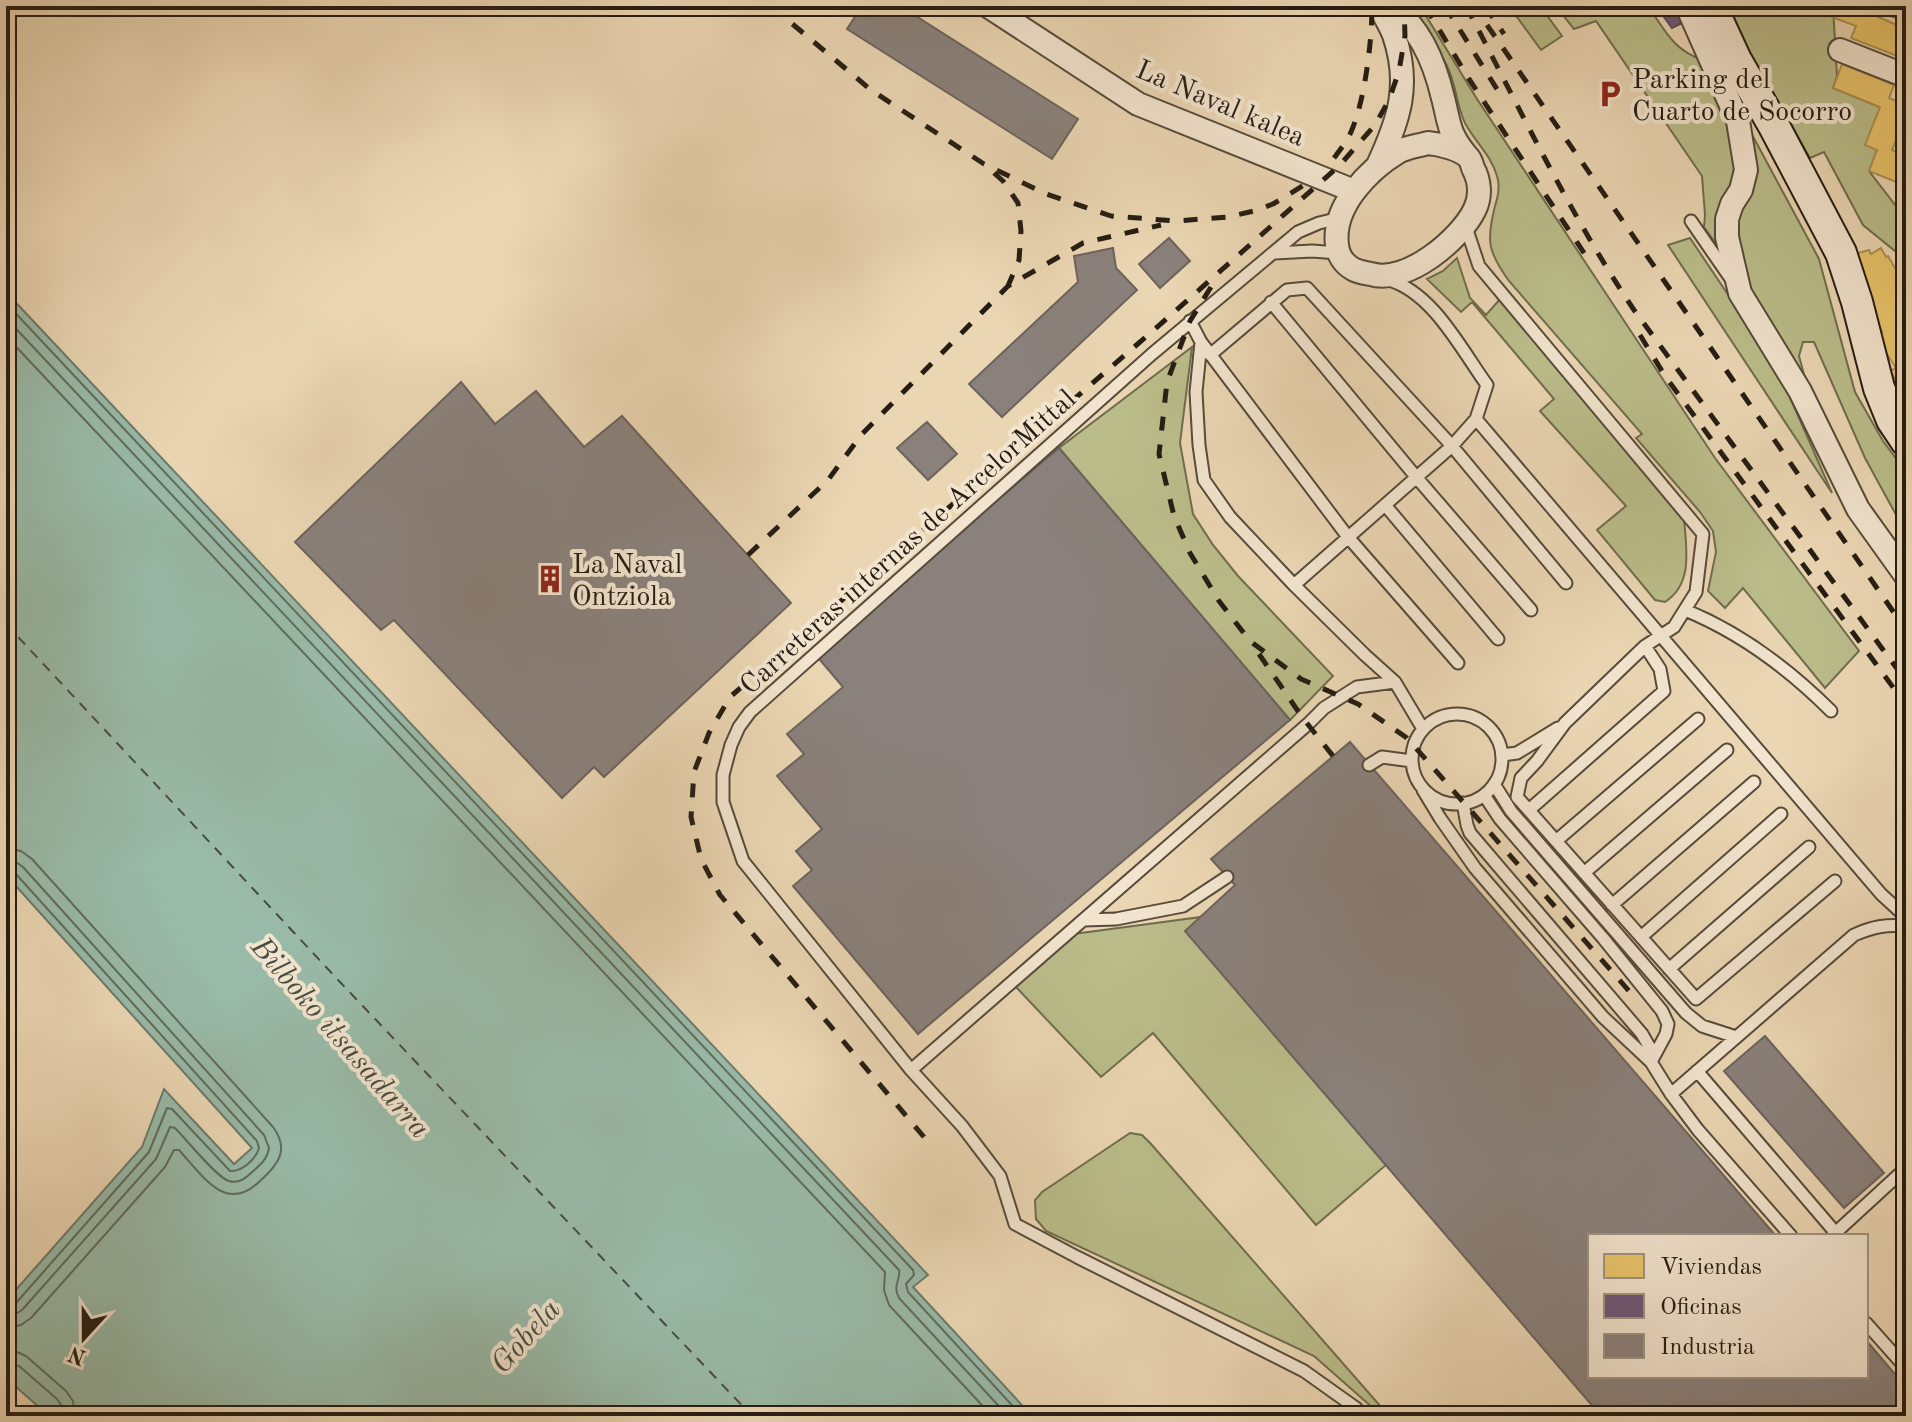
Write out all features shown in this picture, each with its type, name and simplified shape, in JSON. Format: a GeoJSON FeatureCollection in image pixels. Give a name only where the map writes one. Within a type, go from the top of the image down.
{"type":"FeatureCollection","features":[{"type":"Feature","properties":{"kind":"street","name":"La Naval kalea"},"geometry":{"type":"LineString","coordinates":[[988,6],[1138,104],[1354,191]]}},
{"type":"Feature","properties":{"kind":"street"},"geometry":{"type":"LineString","coordinates":[[1377,167],[1398,115],[1402,85],[1393,33],[1380,6]]}},
{"type":"Feature","properties":{"kind":"street"},"geometry":{"type":"LineString","coordinates":[[1391,6],[1404,16],[1428,52],[1449,128],[1455,142],[1468,157],[1480,181],[1475,209],[1458,234],[1430,258],[1402,272],[1377,276],[1352,268],[1338,253],[1336,236],[1340,218],[1354,191],[1377,167],[1401,150],[1428,143],[1443,145],[1468,157]]}},
{"type":"Feature","properties":{"kind":"street"},"geometry":{"type":"LineString","coordinates":[[1687,6],[1738,121],[1746,170],[1741,190],[1727,219],[1727,237],[1740,293],[1800,391],[1858,509],[1906,576]]}},
{"type":"Feature","properties":{"kind":"street"},"geometry":{"type":"LineString","coordinates":[[1711,6],[1736,60],[1841,253],[1879,388],[1892,420],[1906,441]]}},
{"type":"Feature","properties":{"kind":"street"},"geometry":{"type":"LineString","coordinates":[[1840,50],[1906,76]]}},
{"type":"Feature","properties":{"kind":"lane","name":"Carreteras internas de ArcelorMittal"},"geometry":{"type":"LineString","coordinates":[[1340,218],[1298,232],[1190,321],[750,712],[731,745],[723,775],[723,802],[743,861],[1000,1176],[1015,1224],[1304,1371],[1363,1416]]}},
{"type":"Feature","properties":{"kind":"lane"},"geometry":{"type":"LineString","coordinates":[[1691,221],[1740,293]]}},
{"type":"Feature","properties":{"kind":"lane"},"geometry":{"type":"LineString","coordinates":[[1465,224],[1479,266],[1703,534],[1696,592],[1674,627],[1645,646],[1565,723],[1521,778],[1517,797],[1696,999],[1835,881]]}},
{"type":"Feature","properties":{"kind":"lane"},"geometry":{"type":"LineString","coordinates":[[1274,253],[1338,253]]}},
{"type":"Feature","properties":{"kind":"lane"},"geometry":{"type":"LineString","coordinates":[[1294,585],[1452,446],[1476,419],[1487,385],[1434,309],[1401,283],[1377,276]]}},
{"type":"Feature","properties":{"kind":"lane"},"geometry":{"type":"LineString","coordinates":[[1210,355],[1287,290],[1307,288],[1452,446],[1566,583]]}},
{"type":"Feature","properties":{"kind":"lane"},"geometry":{"type":"LineString","coordinates":[[1271,302],[1531,610]]}},
{"type":"Feature","properties":{"kind":"lane"},"geometry":{"type":"LineString","coordinates":[[1190,321],[1210,355],[1348,537],[1458,663]]}},
{"type":"Feature","properties":{"kind":"lane"},"geometry":{"type":"LineString","coordinates":[[1201,342],[1196,392],[1204,480],[1230,517],[1294,585],[1395,682],[1423,729]]}},
{"type":"Feature","properties":{"kind":"lane"},"geometry":{"type":"LineString","coordinates":[[1476,419],[1881,894],[1906,917]]}},
{"type":"Feature","properties":{"kind":"lane"},"geometry":{"type":"LineString","coordinates":[[1385,505],[1498,639]]}},
{"type":"Feature","properties":{"kind":"lane"},"geometry":{"type":"LineString","coordinates":[[1685,610],[1734,633],[1765,653],[1831,711]]}},
{"type":"Feature","properties":{"kind":"lane"},"geometry":{"type":"LineString","coordinates":[[1529,810],[1664,691],[1660,669],[1645,646]]}},
{"type":"Feature","properties":{"kind":"lane"},"geometry":{"type":"LineString","coordinates":[[911,1070],[1324,708],[1357,687],[1395,682]]}},
{"type":"Feature","properties":{"kind":"lane"},"geometry":{"type":"LineString","coordinates":[[1423,790],[1443,801],[1463,803],[1484,795],[1494,784],[1502,755],[1492,730],[1478,718],[1459,713],[1439,717],[1423,729],[1412,752],[1414,773],[1423,790],[1440,818],[1475,868],[1603,1017],[1652,1058]]}},
{"type":"Feature","properties":{"kind":"lane"},"geometry":{"type":"LineString","coordinates":[[1556,841],[1698,719]]}},
{"type":"Feature","properties":{"kind":"lane"},"geometry":{"type":"LineString","coordinates":[[1502,755],[1517,753],[1565,723]]}},
{"type":"Feature","properties":{"kind":"lane"},"geometry":{"type":"LineString","coordinates":[[1584,873],[1727,750]]}},
{"type":"Feature","properties":{"kind":"lane"},"geometry":{"type":"LineString","coordinates":[[1369,765],[1382,757],[1412,761]]}},
{"type":"Feature","properties":{"kind":"lane"},"geometry":{"type":"LineString","coordinates":[[1612,905],[1754,782]]}},
{"type":"Feature","properties":{"kind":"lane"},"geometry":{"type":"LineString","coordinates":[[1494,784],[1511,811],[1686,1013],[1702,1026],[1736,1037]]}},
{"type":"Feature","properties":{"kind":"lane"},"geometry":{"type":"LineString","coordinates":[[1484,795],[1500,819],[1662,1011],[1668,1024],[1666,1034],[1652,1058]]}},
{"type":"Feature","properties":{"kind":"lane"},"geometry":{"type":"LineString","coordinates":[[1463,803],[1470,833],[1642,1034],[1671,1094],[1698,1130],[1789,1234]]}},
{"type":"Feature","properties":{"kind":"lane"},"geometry":{"type":"LineString","coordinates":[[1641,937],[1781,814]]}},
{"type":"Feature","properties":{"kind":"lane"},"geometry":{"type":"LineString","coordinates":[[1669,969],[1809,847]]}},
{"type":"Feature","properties":{"kind":"lane"},"geometry":{"type":"LineString","coordinates":[[1084,920],[1116,919],[1183,906],[1227,877]]}},
{"type":"Feature","properties":{"kind":"lane"},"geometry":{"type":"LineString","coordinates":[[1671,1094],[1854,935],[1887,924],[1906,926]]}},
{"type":"Feature","properties":{"kind":"lane"},"geometry":{"type":"LineString","coordinates":[[1697,1071],[1833,1234],[1906,1168]]}},
{"type":"Feature","properties":{"kind":"lane"},"geometry":{"type":"LineString","coordinates":[[1868,1325],[1906,1368]]}},
{"type":"Feature","properties":{"kind":"green space"},"geometry":{"type":"Polygon","coordinates":[[[1410,6],[1420,6],[1477,99],[1715,458],[1859,651],[1825,688],[1743,588],[1725,608],[1708,591],[1716,552],[1713,531],[1636,438],[1642,434],[1502,271],[1493,254],[1490,237],[1498,191],[1497,176],[1465,123],[1446,64],[1410,6]]]}},
{"type":"Feature","properties":{"kind":"green space"},"geometry":{"type":"Polygon","coordinates":[[[1509,6],[1540,6],[1562,36],[1541,50],[1509,6]]]}},
{"type":"Feature","properties":{"kind":"green space"},"geometry":{"type":"Polygon","coordinates":[[[1556,6],[1648,6],[1678,46],[1705,61],[1732,121],[1739,162],[1724,255],[1704,227],[1702,176],[1596,21],[1574,29],[1556,6]]]}},
{"type":"Feature","properties":{"kind":"green space"},"geometry":{"type":"Polygon","coordinates":[[[1729,6],[1833,6],[1837,76],[1833,88],[1880,107],[1877,150],[1869,171],[1906,219],[1906,260],[1863,225],[1824,152],[1810,158],[1748,50],[1729,6]]]}},
{"type":"Feature","properties":{"kind":"green space"},"geometry":{"type":"Polygon","coordinates":[[[1873,6],[1906,6],[1906,21],[1884,14],[1873,6]]]}},
{"type":"Feature","properties":{"kind":"green space"},"geometry":{"type":"Polygon","coordinates":[[[1749,129],[1819,259],[1855,392],[1883,441],[1906,472],[1906,533],[1865,458],[1814,342],[1803,342],[1799,356],[1813,408],[1748,290],[1734,216],[1749,129]]]}},
{"type":"Feature","properties":{"kind":"green space"},"geometry":{"type":"Polygon","coordinates":[[[1690,238],[1785,386],[1832,493],[1668,245],[1690,238]]]}},
{"type":"Feature","properties":{"kind":"green space"},"geometry":{"type":"Polygon","coordinates":[[[1457,258],[1470,298],[1486,315],[1500,299],[1684,518],[1687,553],[1684,575],[1674,594],[1665,602],[1655,600],[1597,530],[1626,506],[1540,411],[1554,399],[1472,302],[1461,312],[1427,279],[1443,271],[1457,258]]]}},
{"type":"Feature","properties":{"kind":"green space"},"geometry":{"type":"Polygon","coordinates":[[[1192,347],[1180,443],[1193,514],[1238,576],[1333,676],[1290,720],[1059,448],[1192,347]]]}},
{"type":"Feature","properties":{"kind":"green space"},"geometry":{"type":"Polygon","coordinates":[[[1201,917],[1186,931],[1386,1165],[1316,1225],[1153,1033],[1101,1077],[1015,986],[1066,935],[1201,917]]]}},
{"type":"Feature","properties":{"kind":"green space"},"geometry":{"type":"Polygon","coordinates":[[[1130,1133],[1142,1135],[1151,1144],[1389,1416],[1382,1416],[1314,1356],[1046,1231],[1036,1219],[1035,1200],[1042,1192],[1130,1133]]]}},
{"type":"Feature","properties":{"kind":"water"},"geometry":{"type":"Polygon","coordinates":[[[6,292],[928,1275],[913,1287],[1032,1416],[49,1416],[6,1378],[6,1301],[142,1147],[164,1089],[234,1164],[252,1148],[6,875],[6,292]]]}},
{"type":"Feature","properties":{"kind":"building: Viviendas"},"geometry":{"type":"Polygon","coordinates":[[[1833,6],[1860,6],[1860,9],[1906,29],[1905,59],[1851,38],[1856,26],[1832,17],[1833,6]]]}},
{"type":"Feature","properties":{"kind":"building: Viviendas"},"geometry":{"type":"Polygon","coordinates":[[[1842,64],[1894,85],[1889,98],[1906,105],[1906,116],[1892,150],[1906,156],[1906,186],[1869,171],[1877,150],[1865,145],[1880,107],[1833,88],[1842,64]]]}},
{"type":"Feature","properties":{"kind":"building: Viviendas"},"geometry":{"type":"Polygon","coordinates":[[[1881,248],[1906,287],[1906,397],[1890,371],[1896,368],[1875,336],[1882,332],[1861,287],[1855,254],[1869,250],[1871,254],[1881,248]]]}},
{"type":"Feature","properties":{"kind":"building: Oficinas"},"geometry":{"type":"Polygon","coordinates":[[[1656,6],[1681,6],[1688,20],[1672,28],[1656,6]]]}},
{"type":"Feature","properties":{"kind":"building: Industria"},"geometry":{"type":"Polygon","coordinates":[[[862,6],[900,6],[1078,119],[1052,159],[847,29],[862,6]]]}},
{"type":"Feature","properties":{"kind":"building: Industria"},"geometry":{"type":"Polygon","coordinates":[[[1169,238],[1190,261],[1160,288],[1139,264],[1169,238]]]}},
{"type":"Feature","properties":{"kind":"building: Industria"},"geometry":{"type":"Polygon","coordinates":[[[1113,248],[1116,268],[1137,290],[1002,417],[969,384],[1078,282],[1074,256],[1113,248]]]}},
{"type":"Feature","properties":{"kind":"building: Industria","name":"La Naval Ontziola"},"geometry":{"type":"Polygon","coordinates":[[[461,382],[495,424],[536,391],[584,447],[622,416],[791,603],[604,777],[594,767],[562,798],[394,620],[381,630],[295,542],[461,382]]]}},
{"type":"Feature","properties":{"kind":"building: Industria"},"geometry":{"type":"Polygon","coordinates":[[[927,422],[957,454],[928,480],[897,448],[927,422]]]}},
{"type":"Feature","properties":{"kind":"building: Industria"},"geometry":{"type":"Polygon","coordinates":[[[1059,448],[1290,720],[918,1034],[793,886],[812,870],[796,851],[822,829],[777,776],[804,754],[787,734],[843,687],[815,654],[1059,448]]]}},
{"type":"Feature","properties":{"kind":"building: Industria"},"geometry":{"type":"Polygon","coordinates":[[[1350,742],[1774,1234],[1588,1234],[1588,1378],[1868,1378],[1868,1342],[1906,1387],[1906,1416],[1601,1416],[1185,931],[1235,885],[1211,859],[1350,742]]]}},
{"type":"Feature","properties":{"kind":"building: Industria"},"geometry":{"type":"Polygon","coordinates":[[[1765,1036],[1884,1173],[1844,1208],[1724,1071],[1765,1036]]]}},
{"type":"Feature","properties":{"kind":"ferry route"},"geometry":{"type":"LineString","coordinates":[[6,624],[752,1416]]}},
{"type":"Feature","properties":{"kind":"railway"},"geometry":{"type":"LineString","coordinates":[[771,6],[871,90],[984,164],[1046,194],[1111,216],[1176,221],[1228,217],[1273,204],[1304,185]]}},
{"type":"Feature","properties":{"kind":"railway"},"geometry":{"type":"LineString","coordinates":[[1334,158],[1351,132],[1360,104],[1369,53],[1372,6]]}},
{"type":"Feature","properties":{"kind":"railway"},"geometry":{"type":"LineString","coordinates":[[924,1137],[720,895],[701,859],[691,817],[694,772],[709,733],[730,697],[1340,165],[1375,125],[1389,100],[1399,71],[1405,36],[1404,6]]}},
{"type":"Feature","properties":{"kind":"railway"},"geometry":{"type":"LineString","coordinates":[[1425,6],[1469,79],[1588,259]]}},
{"type":"Feature","properties":{"kind":"railway"},"geometry":{"type":"LineString","coordinates":[[1445,6],[1500,94]]}},
{"type":"Feature","properties":{"kind":"railway"},"geometry":{"type":"LineString","coordinates":[[1466,6],[1567,198],[1634,310],[1906,681]]}},
{"type":"Feature","properties":{"kind":"railway"},"geometry":{"type":"LineString","coordinates":[[1485,6],[1504,34]]}},
{"type":"Feature","properties":{"kind":"railway"},"geometry":{"type":"LineString","coordinates":[[1487,25],[1906,630]]}},
{"type":"Feature","properties":{"kind":"railway"},"geometry":{"type":"LineString","coordinates":[[994,173],[1018,203],[1021,231],[1019,260],[1008,286]]}},
{"type":"Feature","properties":{"kind":"railway"},"geometry":{"type":"LineString","coordinates":[[748,555],[828,480],[862,434],[1008,286],[1083,243],[1161,225]]}},
{"type":"Feature","properties":{"kind":"railway"},"geometry":{"type":"LineString","coordinates":[[1211,287],[1190,321],[1167,382],[1159,454],[1174,516],[1190,553],[1219,601],[1250,641],[1301,679],[1358,704],[1407,738],[1636,999]]}},
{"type":"Feature","properties":{"kind":"railway"},"geometry":{"type":"LineString","coordinates":[[1640,335],[1665,376],[1906,705]]}},
{"type":"Feature","properties":{"kind":"railway"},"geometry":{"type":"LineString","coordinates":[[1259,654],[1333,756]]}},
{"type":"Feature","properties":{"kind":"place","name":"Parking del Cuarto de Socorro"},"geometry":{"type":"Point","coordinates":[1610,94]}},
{"type":"Feature","properties":{"kind":"place","name":"La Naval Ontziola"},"geometry":{"type":"Point","coordinates":[550,579]}},
{"type":"Feature","properties":{"kind":"water label","name":"Bilboko itsasadarra"},"geometry":{"type":"Point","coordinates":[341,1037]}},
{"type":"Feature","properties":{"kind":"water label","name":"Gobela"},"geometry":{"type":"Point","coordinates":[525,1336]}}]}
